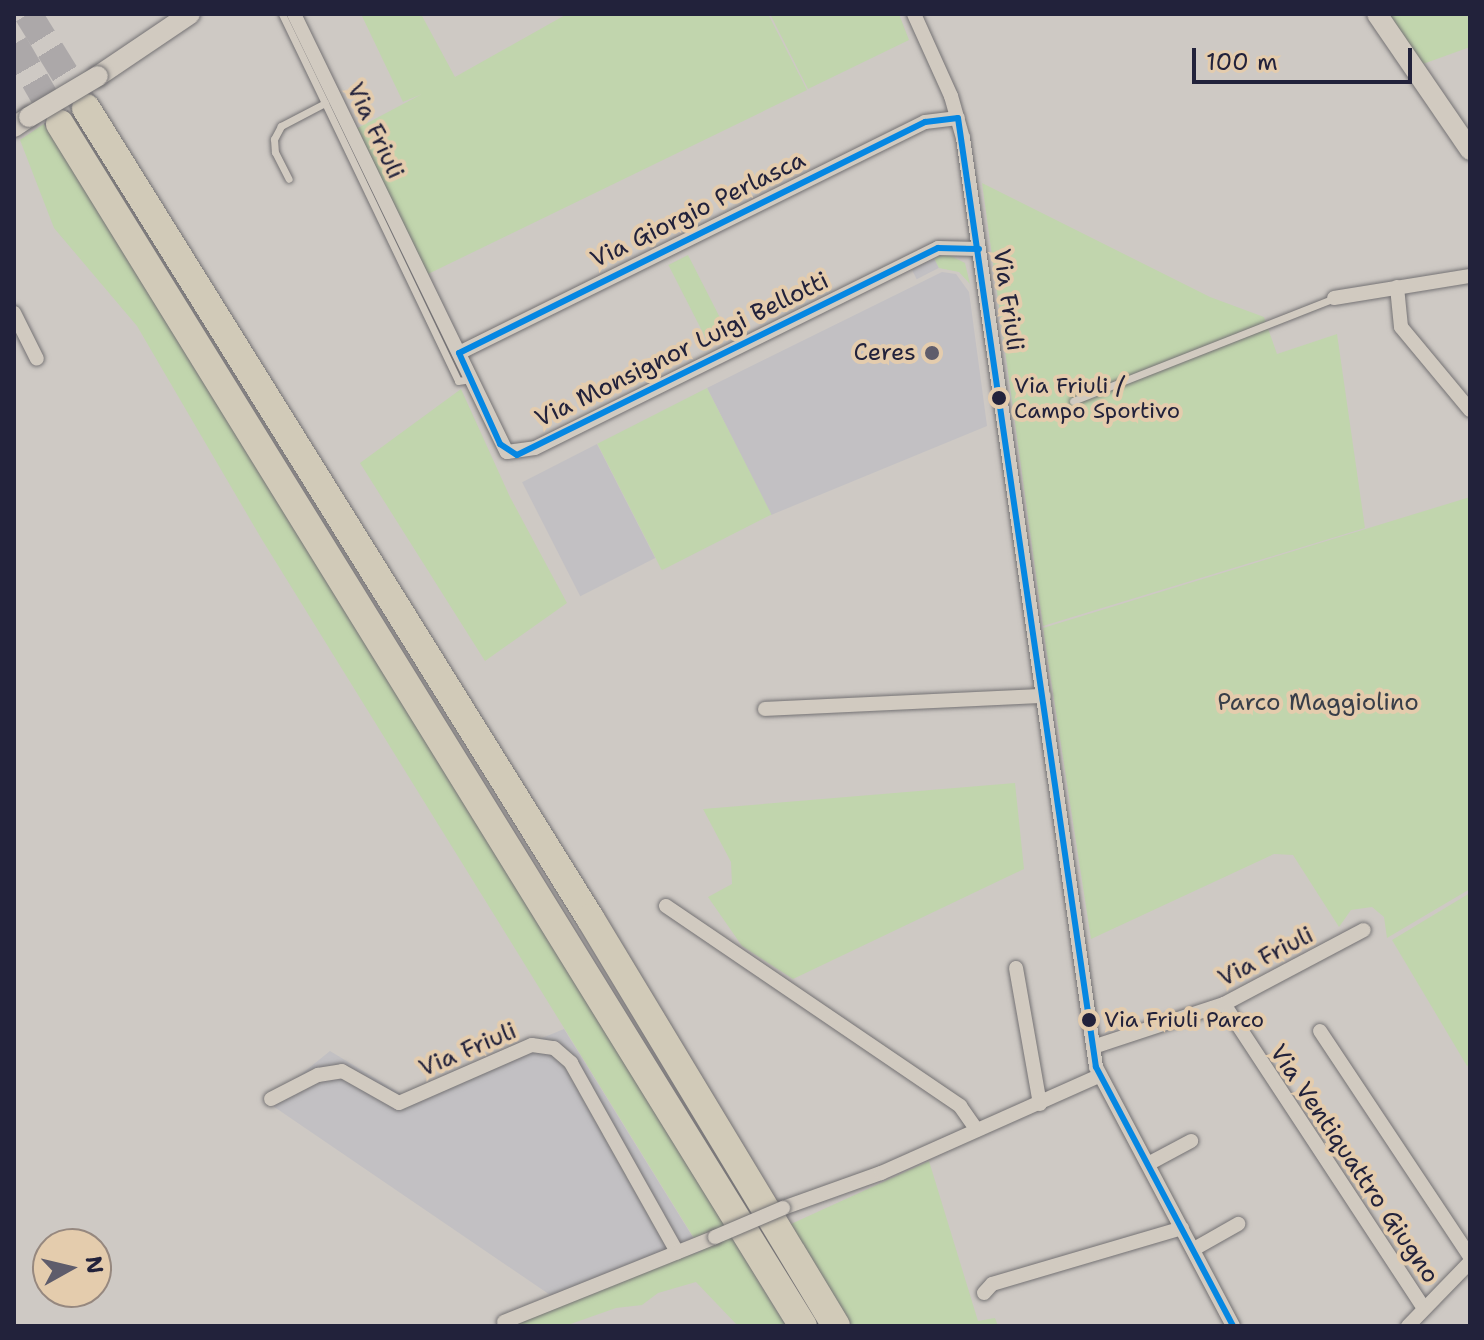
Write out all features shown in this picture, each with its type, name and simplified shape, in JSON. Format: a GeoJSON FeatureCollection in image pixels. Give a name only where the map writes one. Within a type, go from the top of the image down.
{"type":"FeatureCollection","features":[{"type":"Feature","properties":{"kind":"highway"},"geometry":{"type":"LineString","coordinates":[[86,108],[590,918],[836,1326]]}},
{"type":"Feature","properties":{"kind":"highway"},"geometry":{"type":"LineString","coordinates":[[60,124],[803,1326]]}},
{"type":"Feature","properties":{"kind":"street"},"geometry":{"type":"LineString","coordinates":[[22,122],[98,76],[190,14]]}},
{"type":"Feature","properties":{"kind":"street","name":"Via Friuli"},"geometry":{"type":"LineString","coordinates":[[294,14],[459,353]]}},
{"type":"Feature","properties":{"kind":"street","name":"Via Friuli"},"geometry":{"type":"LineString","coordinates":[[914,14],[958,118],[1099,1076],[1233,1326]]}},
{"type":"Feature","properties":{"kind":"street"},"geometry":{"type":"LineString","coordinates":[[1377,14],[1470,150]]}},
{"type":"Feature","properties":{"kind":"street","name":"Via Giorgio Perlasca"},"geometry":{"type":"LineString","coordinates":[[459,353],[925,122],[958,118]]}},
{"type":"Feature","properties":{"kind":"street","name":"Via Monsignor Luigi Bellotti"},"geometry":{"type":"LineString","coordinates":[[459,353],[500,444],[517,455],[938,248],[979,249]]}},
{"type":"Feature","properties":{"kind":"street"},"geometry":{"type":"LineString","coordinates":[[1334,298],[1470,276]]}},
{"type":"Feature","properties":{"kind":"street"},"geometry":{"type":"LineString","coordinates":[[1397,287],[1401,327],[1470,410]]}},
{"type":"Feature","properties":{"kind":"street"},"geometry":{"type":"LineString","coordinates":[[14,313],[37,359]]}},
{"type":"Feature","properties":{"kind":"street"},"geometry":{"type":"LineString","coordinates":[[765,709],[1044,696]]}},
{"type":"Feature","properties":{"kind":"street"},"geometry":{"type":"LineString","coordinates":[[666,906],[960,1106],[977,1130]]}},
{"type":"Feature","properties":{"kind":"street","name":"Via Friuli"},"geometry":{"type":"LineString","coordinates":[[1093,1047],[1224,1004],[1364,930]]}},
{"type":"Feature","properties":{"kind":"street"},"geometry":{"type":"LineString","coordinates":[[1016,968],[1040,1104]]}},
{"type":"Feature","properties":{"kind":"street","name":"Via Ventiquattro Giugno"},"geometry":{"type":"LineString","coordinates":[[1224,1004],[1423,1307]]}},
{"type":"Feature","properties":{"kind":"street","name":"Via Ventiquattro Giugno"},"geometry":{"type":"LineString","coordinates":[[1320,1031],[1470,1259],[1408,1326]]}},
{"type":"Feature","properties":{"kind":"street","name":"Via Friuli"},"geometry":{"type":"LineString","coordinates":[[271,1099],[318,1075],[342,1071],[399,1103],[532,1045],[554,1048],[571,1063],[677,1252]]}},
{"type":"Feature","properties":{"kind":"street"},"geometry":{"type":"LineString","coordinates":[[504,1322],[783,1208],[881,1173],[1099,1076]]}},
{"type":"Feature","properties":{"kind":"street"},"geometry":{"type":"LineString","coordinates":[[1148,1164],[1191,1141]]}},
{"type":"Feature","properties":{"kind":"street"},"geometry":{"type":"LineString","coordinates":[[1194,1249],[1238,1224]]}},
{"type":"Feature","properties":{"kind":"street"},"geometry":{"type":"LineString","coordinates":[[984,1293],[992,1284],[1182,1228]]}},
{"type":"Feature","properties":{"kind":"lane"},"geometry":{"type":"LineString","coordinates":[[282,14],[458,381],[471,379]]}},
{"type":"Feature","properties":{"kind":"lane"},"geometry":{"type":"LineString","coordinates":[[289,179],[275,152],[274,139],[281,126],[325,103]]}},
{"type":"Feature","properties":{"kind":"lane"},"geometry":{"type":"LineString","coordinates":[[1073,401],[1334,298]]}},
{"type":"Feature","properties":{"kind":"shaded area"},"geometry":{"type":"Polygon","coordinates":[[[934,258],[939,268],[917,279],[912,269],[934,258]]]}},
{"type":"Feature","properties":{"kind":"shaded area"},"geometry":{"type":"Polygon","coordinates":[[[942,272],[956,274],[969,292],[987,426],[771,515],[707,388],[942,272]]]}},
{"type":"Feature","properties":{"kind":"shaded area"},"geometry":{"type":"Polygon","coordinates":[[[597,444],[655,558],[580,596],[522,482],[597,444]]]}},
{"type":"Feature","properties":{"kind":"shaded area"},"geometry":{"type":"Polygon","coordinates":[[[564,1029],[702,1252],[556,1299],[267,1102],[330,1051],[403,1095],[564,1029]]]}},
{"type":"Feature","properties":{"kind":"green space"},"geometry":{"type":"Polygon","coordinates":[[[361,14],[421,14],[455,77],[567,14],[768,14],[807,90],[424,276],[354,130],[422,94],[403,102],[361,14]]]}},
{"type":"Feature","properties":{"kind":"green space"},"geometry":{"type":"Polygon","coordinates":[[[770,14],[899,14],[909,40],[808,89],[770,14]]]}},
{"type":"Feature","properties":{"kind":"green space"},"geometry":{"type":"Polygon","coordinates":[[[1389,14],[1470,14],[1470,47],[1423,64],[1389,14]]]}},
{"type":"Feature","properties":{"kind":"green space"},"geometry":{"type":"Polygon","coordinates":[[[45,123],[786,1326],[738,1326],[696,1282],[658,1293],[642,1305],[616,1308],[565,1326],[507,1326],[547,1302],[702,1251],[261,538],[137,326],[54,228],[20,140],[45,123]]]}},
{"type":"Feature","properties":{"kind":"green space"},"geometry":{"type":"Polygon","coordinates":[[[982,183],[1210,297],[1264,317],[1277,354],[1337,334],[1365,528],[1043,626],[982,183]]]}},
{"type":"Feature","properties":{"kind":"green space"},"geometry":{"type":"Polygon","coordinates":[[[947,254],[965,263],[970,284],[959,272],[939,268],[934,258],[947,254]]]}},
{"type":"Feature","properties":{"kind":"green space"},"geometry":{"type":"Polygon","coordinates":[[[688,255],[726,330],[707,340],[668,265],[688,255]]]}},
{"type":"Feature","properties":{"kind":"green space"},"geometry":{"type":"Polygon","coordinates":[[[707,388],[771,515],[662,570],[597,444],[707,388]]]}},
{"type":"Feature","properties":{"kind":"green space"},"geometry":{"type":"Polygon","coordinates":[[[461,389],[510,497],[567,603],[485,661],[360,463],[461,389]]]}},
{"type":"Feature","properties":{"kind":"green space","name":"Parco Maggiolino"},"geometry":{"type":"Polygon","coordinates":[[[1470,497],[1470,889],[1387,938],[1384,917],[1372,907],[1351,910],[1339,927],[1293,855],[1274,854],[1091,939],[1043,628],[1470,497]]]}},
{"type":"Feature","properties":{"kind":"green space"},"geometry":{"type":"Polygon","coordinates":[[[1015,783],[1024,869],[793,979],[742,946],[708,897],[732,884],[731,862],[703,809],[1015,783]]]}},
{"type":"Feature","properties":{"kind":"green space"},"geometry":{"type":"Polygon","coordinates":[[[1470,893],[1470,1064],[1467,1066],[1392,940],[1470,893]]]}},
{"type":"Feature","properties":{"kind":"green space"},"geometry":{"type":"Polygon","coordinates":[[[929,1161],[978,1321],[995,1318],[998,1326],[852,1326],[791,1224],[929,1161]]]}},
{"type":"Feature","properties":{"kind":"tunnel"},"geometry":{"type":"LineString","coordinates":[[28,14],[86,108]]}},
{"type":"Feature","properties":{"kind":"tunnel"},"geometry":{"type":"LineString","coordinates":[[14,44],[60,124]]}},
{"type":"Feature","properties":{"kind":"transit line"},"geometry":{"type":"LineString","coordinates":[[958,118],[1096,1067],[1233,1326]]}},
{"type":"Feature","properties":{"kind":"transit line"},"geometry":{"type":"LineString","coordinates":[[958,118],[925,122],[459,353],[500,444],[517,455],[938,248],[979,249]]}},
{"type":"Feature","properties":{"kind":"place","name":"Ceres"},"geometry":{"type":"Point","coordinates":[932,353]}},
{"type":"Feature","properties":{"kind":"place","name":"Via Friuli / Campo Sportivo"},"geometry":{"type":"Point","coordinates":[999,398]}},
{"type":"Feature","properties":{"kind":"place","name":"Via Friuli Parco"},"geometry":{"type":"Point","coordinates":[1089,1020]}}]}
